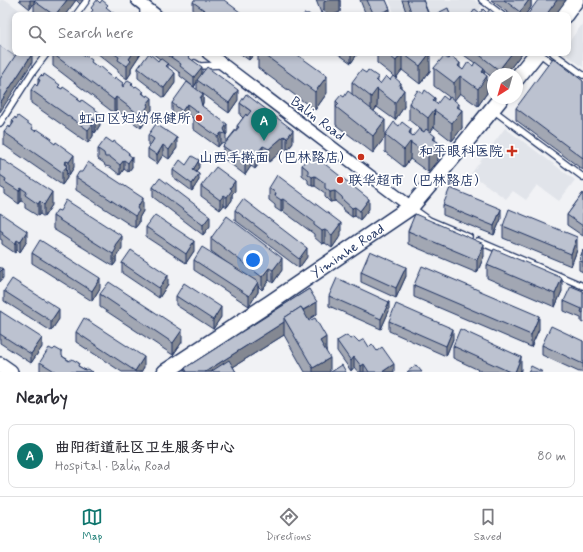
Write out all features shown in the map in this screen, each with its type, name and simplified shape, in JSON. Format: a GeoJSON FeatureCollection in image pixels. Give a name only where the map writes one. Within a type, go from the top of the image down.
{"type":"FeatureCollection","features":[{"type":"Feature","properties":{"kind":"street"},"geometry":{"type":"LineString","coordinates":[[567,12],[576,0]]}},
{"type":"Feature","properties":{"kind":"street"},"geometry":{"type":"LineString","coordinates":[[141,7],[150,12]]}},
{"type":"Feature","properties":{"kind":"street","name":"Balin Road"},"geometry":{"type":"LineString","coordinates":[[212,56],[411,207]]}},
{"type":"Feature","properties":{"kind":"street"},"geometry":{"type":"LineString","coordinates":[[523,71],[535,56]]}},
{"type":"Feature","properties":{"kind":"street","name":"Yiminhe Road"},"geometry":{"type":"LineString","coordinates":[[165,372],[411,207],[460,150],[496,104]]}},
{"type":"Feature","properties":{"kind":"street"},"geometry":{"type":"LineString","coordinates":[[0,365],[10,372]]}},
{"type":"Feature","properties":{"kind":"lane"},"geometry":{"type":"LineString","coordinates":[[78,12],[87,0]]}},
{"type":"Feature","properties":{"kind":"lane"},"geometry":{"type":"LineString","coordinates":[[482,0],[498,12]]}},
{"type":"Feature","properties":{"kind":"lane"},"geometry":{"type":"LineString","coordinates":[[0,123],[45,56]]}},
{"type":"Feature","properties":{"kind":"lane"},"geometry":{"type":"LineString","coordinates":[[541,56],[564,72]]}},
{"type":"Feature","properties":{"kind":"lane"},"geometry":{"type":"LineString","coordinates":[[557,56],[583,75]]}},
{"type":"Feature","properties":{"kind":"lane"},"geometry":{"type":"LineString","coordinates":[[188,58],[200,66],[223,64]]}},
{"type":"Feature","properties":{"kind":"lane"},"geometry":{"type":"LineString","coordinates":[[496,104],[583,177]]}},
{"type":"Feature","properties":{"kind":"lane"},"geometry":{"type":"LineString","coordinates":[[411,207],[428,220],[583,286]]}},
{"type":"Feature","properties":{"kind":"shaded area"},"geometry":{"type":"Polygon","coordinates":[[[0,0],[6,0],[22,12],[12,12],[12,56],[38,56],[0,112],[0,0]]]}},
{"type":"Feature","properties":{"kind":"shaded area"},"geometry":{"type":"Polygon","coordinates":[[[389,0],[474,0],[482,6],[477,12],[394,12],[389,0]]]}},
{"type":"Feature","properties":{"kind":"shaded area"},"geometry":{"type":"Polygon","coordinates":[[[583,23],[583,67],[568,56],[571,56],[571,39],[583,23]]]}},
{"type":"Feature","properties":{"kind":"shaded area"},"geometry":{"type":"Polygon","coordinates":[[[0,46],[12,54],[12,56],[16,57],[0,81],[0,46]]]}},
{"type":"Feature","properties":{"kind":"shaded area","name":"和平眼科医院"},"geometry":{"type":"Polygon","coordinates":[[[505,128],[575,180],[559,201],[537,185],[526,200],[513,191],[506,199],[471,174],[505,128]]]}},
{"type":"Feature","properties":{"kind":"building"},"geometry":{"type":"Polygon","coordinates":[[[67,0],[57,12],[50,12],[34,1],[67,0]]]}},
{"type":"Feature","properties":{"kind":"building"},"geometry":{"type":"Polygon","coordinates":[[[97,0],[100,3],[102,0],[108,5],[106,7],[112,12],[91,12],[93,10],[91,8],[97,0]]]}},
{"type":"Feature","properties":{"kind":"building"},"geometry":{"type":"Polygon","coordinates":[[[194,0],[224,0],[240,12],[207,12],[193,2],[194,0]]]}},
{"type":"Feature","properties":{"kind":"building"},"geometry":{"type":"Polygon","coordinates":[[[367,0],[386,0],[390,9],[383,12],[373,12],[367,0]]]}},
{"type":"Feature","properties":{"kind":"building"},"geometry":{"type":"Polygon","coordinates":[[[407,0],[423,0],[428,12],[411,12],[407,0]]]}},
{"type":"Feature","properties":{"kind":"building"},"geometry":{"type":"Polygon","coordinates":[[[504,0],[529,0],[520,12],[504,0]]]}},
{"type":"Feature","properties":{"kind":"building"},"geometry":{"type":"Polygon","coordinates":[[[538,0],[557,0],[548,12],[529,12],[538,0]]]}},
{"type":"Feature","properties":{"kind":"building"},"geometry":{"type":"Polygon","coordinates":[[[448,8],[449,12],[440,12],[448,8]]]}},
{"type":"Feature","properties":{"kind":"building"},"geometry":{"type":"Polygon","coordinates":[[[15,56],[31,56],[0,103],[0,79],[15,56]]]}},
{"type":"Feature","properties":{"kind":"building"},"geometry":{"type":"Polygon","coordinates":[[[56,56],[86,56],[99,68],[100,66],[114,79],[115,77],[123,83],[123,87],[128,80],[133,83],[131,85],[136,86],[144,92],[142,93],[147,97],[148,95],[152,98],[141,116],[116,97],[114,100],[56,56]]]}},
{"type":"Feature","properties":{"kind":"building"},"geometry":{"type":"Polygon","coordinates":[[[118,56],[131,56],[129,59],[131,61],[127,66],[118,60],[119,57],[118,56]]]}},
{"type":"Feature","properties":{"kind":"building"},"geometry":{"type":"Polygon","coordinates":[[[147,56],[152,56],[158,61],[160,58],[168,64],[166,66],[175,73],[164,88],[138,68],[147,56]]]}},
{"type":"Feature","properties":{"kind":"building"},"geometry":{"type":"Polygon","coordinates":[[[169,56],[188,56],[202,67],[194,77],[180,66],[181,64],[169,56]]]}},
{"type":"Feature","properties":{"kind":"building"},"geometry":{"type":"Polygon","coordinates":[[[266,56],[299,56],[327,76],[315,92],[266,56]]]}},
{"type":"Feature","properties":{"kind":"building"},"geometry":{"type":"Polygon","coordinates":[[[390,56],[400,56],[396,61],[390,56]]]}},
{"type":"Feature","properties":{"kind":"building"},"geometry":{"type":"Polygon","coordinates":[[[406,56],[428,56],[420,66],[406,56]]]}},
{"type":"Feature","properties":{"kind":"building"},"geometry":{"type":"Polygon","coordinates":[[[444,56],[448,59],[451,56],[460,63],[458,66],[463,70],[468,62],[473,66],[475,62],[484,69],[482,72],[487,76],[478,89],[460,76],[454,83],[434,68],[444,56]]]}},
{"type":"Feature","properties":{"kind":"building"},"geometry":{"type":"Polygon","coordinates":[[[481,56],[510,56],[501,68],[496,68],[481,56]]]}},
{"type":"Feature","properties":{"kind":"building"},"geometry":{"type":"Polygon","coordinates":[[[553,58],[583,81],[583,158],[516,108],[519,104],[523,104],[523,99],[553,58]]]}},
{"type":"Feature","properties":{"kind":"building"},"geometry":{"type":"Polygon","coordinates":[[[207,67],[238,90],[229,103],[197,80],[207,67]]]}},
{"type":"Feature","properties":{"kind":"building"},"geometry":{"type":"Polygon","coordinates":[[[361,70],[366,73],[368,70],[378,77],[376,80],[380,84],[386,76],[390,80],[393,76],[401,83],[399,86],[404,90],[395,103],[377,89],[371,97],[352,82],[361,70]]]}},
{"type":"Feature","properties":{"kind":"building"},"geometry":{"type":"Polygon","coordinates":[[[44,74],[60,85],[58,87],[62,89],[63,87],[79,98],[77,99],[81,102],[82,100],[100,113],[95,120],[93,119],[91,122],[93,124],[88,130],[31,90],[35,84],[37,86],[40,80],[38,79],[41,75],[43,77],[44,74]]]}},
{"type":"Feature","properties":{"kind":"building"},"geometry":{"type":"Polygon","coordinates":[[[187,82],[203,94],[200,98],[202,106],[227,124],[224,129],[226,134],[221,133],[218,137],[193,119],[198,112],[187,104],[182,111],[172,103],[187,82]]]}},
{"type":"Feature","properties":{"kind":"building"},"geometry":{"type":"Polygon","coordinates":[[[418,90],[423,94],[425,90],[435,98],[433,101],[437,104],[443,96],[448,100],[450,97],[459,104],[457,107],[462,110],[452,123],[434,110],[428,118],[409,103],[418,90]]]}},
{"type":"Feature","properties":{"kind":"building"},"geometry":{"type":"Polygon","coordinates":[[[348,91],[385,120],[373,136],[336,107],[339,104],[336,101],[341,95],[344,97],[348,91]]]}},
{"type":"Feature","properties":{"kind":"building"},"geometry":{"type":"Polygon","coordinates":[[[246,94],[293,130],[287,138],[284,136],[269,149],[263,146],[255,156],[251,153],[245,162],[223,146],[239,127],[237,126],[246,114],[247,116],[251,111],[240,103],[246,94]]]}},
{"type":"Feature","properties":{"kind":"building"},"geometry":{"type":"Polygon","coordinates":[[[18,116],[33,127],[32,129],[35,131],[37,129],[52,139],[51,141],[55,144],[56,142],[74,155],[69,162],[66,161],[64,164],[67,166],[62,172],[4,132],[9,126],[10,128],[14,122],[12,121],[18,116]]]}},
{"type":"Feature","properties":{"kind":"building"},"geometry":{"type":"Polygon","coordinates":[[[394,122],[399,126],[402,122],[411,129],[409,133],[413,136],[419,129],[424,132],[426,129],[435,136],[433,139],[438,142],[428,155],[410,142],[404,150],[385,135],[394,122]]]}},
{"type":"Feature","properties":{"kind":"building"},"geometry":{"type":"Polygon","coordinates":[[[156,124],[177,138],[169,150],[163,145],[157,155],[148,149],[154,139],[148,135],[156,124]]]}},
{"type":"Feature","properties":{"kind":"building"},"geometry":{"type":"Polygon","coordinates":[[[106,138],[113,143],[114,141],[129,153],[128,154],[132,157],[128,163],[124,160],[120,165],[110,157],[105,157],[104,153],[98,149],[106,138]]]}},
{"type":"Feature","properties":{"kind":"building"},"geometry":{"type":"Polygon","coordinates":[[[311,153],[369,199],[360,211],[355,207],[352,208],[335,191],[330,192],[325,188],[325,183],[315,176],[312,177],[308,174],[308,170],[302,165],[311,153]]]}},
{"type":"Feature","properties":{"kind":"building"},"geometry":{"type":"Polygon","coordinates":[[[192,156],[199,160],[193,170],[199,174],[192,184],[173,170],[180,160],[186,165],[192,156]]]}},
{"type":"Feature","properties":{"kind":"building"},"geometry":{"type":"Polygon","coordinates":[[[0,158],[52,192],[44,205],[40,201],[38,204],[25,195],[27,192],[21,188],[19,191],[5,182],[6,179],[0,175],[0,158]]]}},
{"type":"Feature","properties":{"kind":"building"},"geometry":{"type":"Polygon","coordinates":[[[88,162],[143,198],[137,208],[139,211],[135,216],[76,177],[79,172],[82,172],[88,162]]]}},
{"type":"Feature","properties":{"kind":"building"},"geometry":{"type":"Polygon","coordinates":[[[216,167],[235,181],[230,188],[232,190],[227,197],[224,195],[220,200],[201,186],[216,167]]]}},
{"type":"Feature","properties":{"kind":"building"},"geometry":{"type":"Polygon","coordinates":[[[277,175],[341,223],[332,235],[325,230],[322,231],[314,225],[314,222],[283,199],[281,200],[275,196],[276,193],[269,188],[277,175]]]}},
{"type":"Feature","properties":{"kind":"building"},"geometry":{"type":"Polygon","coordinates":[[[160,178],[210,216],[203,225],[153,187],[160,178]]]}},
{"type":"Feature","properties":{"kind":"building"},"geometry":{"type":"Polygon","coordinates":[[[450,188],[501,209],[494,226],[443,205],[450,188]]]}},
{"type":"Feature","properties":{"kind":"building"},"geometry":{"type":"Polygon","coordinates":[[[583,193],[583,226],[567,215],[583,193]]]}},
{"type":"Feature","properties":{"kind":"building"},"geometry":{"type":"Polygon","coordinates":[[[243,199],[307,248],[299,259],[235,210],[243,199]]]}},
{"type":"Feature","properties":{"kind":"building"},"geometry":{"type":"Polygon","coordinates":[[[66,200],[122,236],[115,245],[116,249],[113,254],[53,216],[57,210],[60,211],[66,200]]]}},
{"type":"Feature","properties":{"kind":"building"},"geometry":{"type":"Polygon","coordinates":[[[509,209],[577,237],[571,254],[503,226],[509,209]]]}},
{"type":"Feature","properties":{"kind":"building"},"geometry":{"type":"Polygon","coordinates":[[[0,213],[27,231],[20,242],[17,240],[15,244],[2,234],[3,232],[0,230],[0,213]]]}},
{"type":"Feature","properties":{"kind":"building"},"geometry":{"type":"Polygon","coordinates":[[[415,214],[484,244],[477,260],[408,231],[415,214]]]}},
{"type":"Feature","properties":{"kind":"building"},"geometry":{"type":"Polygon","coordinates":[[[155,215],[194,241],[186,254],[146,227],[155,215]]]}},
{"type":"Feature","properties":{"kind":"building"},"geometry":{"type":"Polygon","coordinates":[[[227,216],[282,258],[273,270],[269,268],[262,277],[211,238],[227,216]]]}},
{"type":"Feature","properties":{"kind":"building"},"geometry":{"type":"Polygon","coordinates":[[[40,240],[100,278],[92,291],[32,253],[40,240]]]}},
{"type":"Feature","properties":{"kind":"building"},"geometry":{"type":"Polygon","coordinates":[[[202,247],[258,282],[249,296],[194,260],[202,247]]]}},
{"type":"Feature","properties":{"kind":"building"},"geometry":{"type":"Polygon","coordinates":[[[494,249],[562,278],[555,294],[487,265],[494,249]]]}},
{"type":"Feature","properties":{"kind":"building"},"geometry":{"type":"Polygon","coordinates":[[[131,250],[168,275],[159,288],[122,263],[131,250]]]}},
{"type":"Feature","properties":{"kind":"building"},"geometry":{"type":"Polygon","coordinates":[[[583,250],[583,262],[579,261],[583,250]]]}},
{"type":"Feature","properties":{"kind":"building"},"geometry":{"type":"Polygon","coordinates":[[[370,251],[406,267],[396,288],[361,272],[370,251]]]}},
{"type":"Feature","properties":{"kind":"building"},"geometry":{"type":"Polygon","coordinates":[[[422,266],[539,316],[531,335],[414,285],[422,266]]]}},
{"type":"Feature","properties":{"kind":"building"},"geometry":{"type":"Polygon","coordinates":[[[337,278],[389,302],[381,319],[329,296],[337,278]]]}},
{"type":"Feature","properties":{"kind":"building"},"geometry":{"type":"Polygon","coordinates":[[[12,279],[59,309],[51,321],[4,291],[12,279]]]}},
{"type":"Feature","properties":{"kind":"building"},"geometry":{"type":"Polygon","coordinates":[[[109,282],[182,330],[173,343],[100,294],[109,282]]]}},
{"type":"Feature","properties":{"kind":"building"},"geometry":{"type":"Polygon","coordinates":[[[184,283],[221,307],[213,320],[176,296],[184,283]]]}},
{"type":"Feature","properties":{"kind":"building"},"geometry":{"type":"Polygon","coordinates":[[[571,286],[583,291],[583,313],[581,312],[582,309],[564,301],[571,286]]]}},
{"type":"Feature","properties":{"kind":"building"},"geometry":{"type":"Polygon","coordinates":[[[309,289],[317,302],[303,310],[301,307],[284,318],[284,322],[205,372],[187,372],[185,368],[309,289]]]}},
{"type":"Feature","properties":{"kind":"building"},"geometry":{"type":"Polygon","coordinates":[[[396,304],[453,329],[446,346],[389,321],[396,304]]]}},
{"type":"Feature","properties":{"kind":"building"},"geometry":{"type":"Polygon","coordinates":[[[301,307],[309,321],[315,318],[326,337],[320,341],[330,358],[313,368],[284,318],[301,307]]]}},
{"type":"Feature","properties":{"kind":"building"},"geometry":{"type":"Polygon","coordinates":[[[0,311],[42,338],[31,354],[0,334],[0,311]]]}},
{"type":"Feature","properties":{"kind":"building"},"geometry":{"type":"Polygon","coordinates":[[[84,318],[144,357],[135,371],[76,332],[84,318]]]}},
{"type":"Feature","properties":{"kind":"building"},"geometry":{"type":"Polygon","coordinates":[[[551,326],[583,341],[583,364],[542,345],[551,326]]]}},
{"type":"Feature","properties":{"kind":"building"},"geometry":{"type":"Polygon","coordinates":[[[460,329],[521,357],[515,372],[510,372],[453,346],[460,329]]]}},
{"type":"Feature","properties":{"kind":"building"},"geometry":{"type":"Polygon","coordinates":[[[347,335],[350,339],[354,337],[359,342],[364,339],[369,347],[372,344],[377,351],[382,347],[394,364],[382,372],[369,372],[364,364],[361,366],[354,357],[351,361],[337,341],[347,335]]]}},
{"type":"Feature","properties":{"kind":"building"},"geometry":{"type":"Polygon","coordinates":[[[49,348],[53,350],[55,348],[62,352],[62,356],[69,361],[72,359],[79,363],[78,366],[93,372],[56,372],[40,362],[49,348]]]}},
{"type":"Feature","properties":{"kind":"building"},"geometry":{"type":"Polygon","coordinates":[[[229,360],[236,372],[212,371],[229,360]]]}},
{"type":"Feature","properties":{"kind":"building"},"geometry":{"type":"Polygon","coordinates":[[[342,365],[346,372],[331,372],[342,365]]]}},
{"type":"Feature","properties":{"kind":"building"},"geometry":{"type":"Polygon","coordinates":[[[416,365],[422,372],[407,372],[416,365]]]}},
{"type":"Feature","properties":{"kind":"building"},"geometry":{"type":"Polygon","coordinates":[[[531,366],[543,372],[528,372],[531,366]]]}},
{"type":"Feature","properties":{"kind":"place","name":"虹口区妇幼保健所"},"geometry":{"type":"Point","coordinates":[199,118]}},
{"type":"Feature","properties":{"kind":"place","name":"曲阳街道社区卫生服务中心"},"geometry":{"type":"Point","coordinates":[264,141]}},
{"type":"Feature","properties":{"kind":"place","name":"和平眼科医院"},"geometry":{"type":"Point","coordinates":[512,151]}},
{"type":"Feature","properties":{"kind":"place","name":"山西手擀面（巴林路店）"},"geometry":{"type":"Point","coordinates":[361,157]}},
{"type":"Feature","properties":{"kind":"place","name":"联华超市（巴林路店）"},"geometry":{"type":"Point","coordinates":[340,180]}}]}
